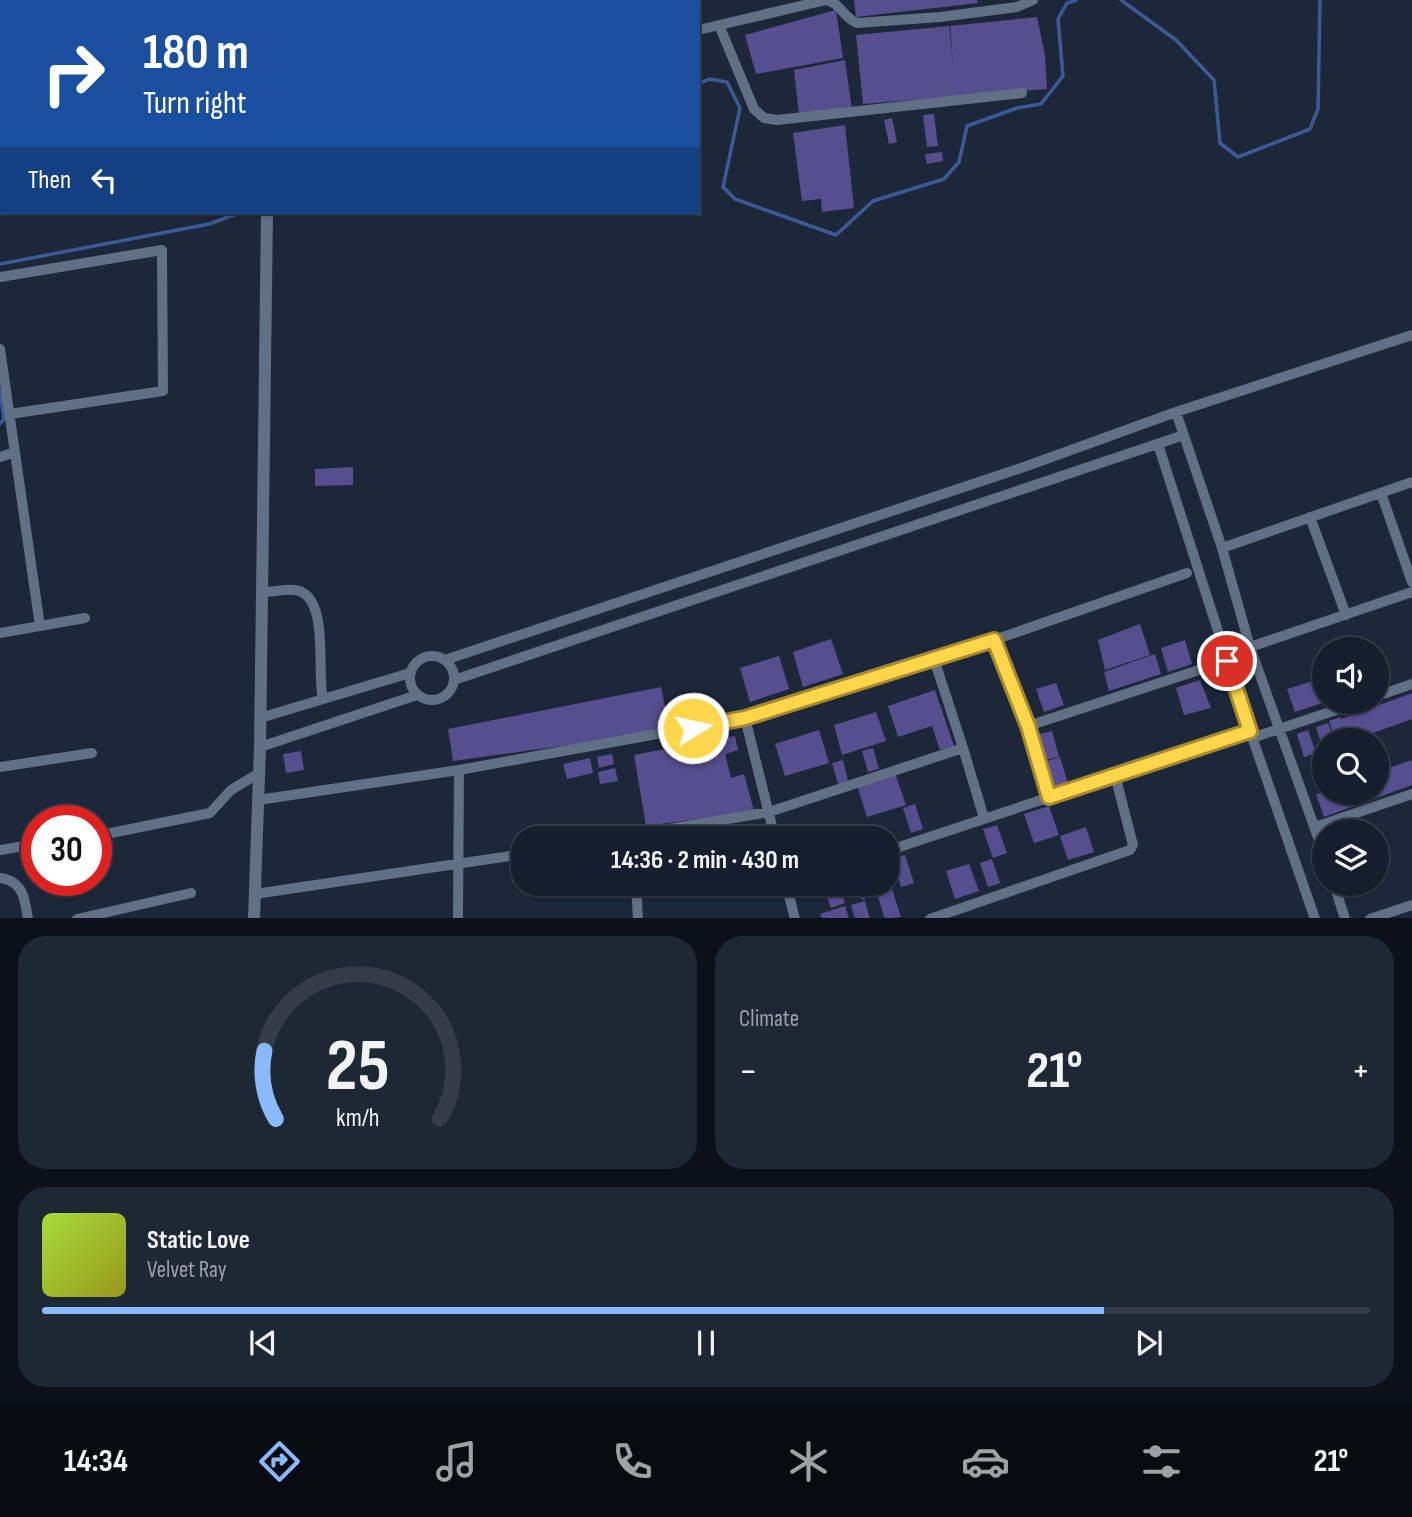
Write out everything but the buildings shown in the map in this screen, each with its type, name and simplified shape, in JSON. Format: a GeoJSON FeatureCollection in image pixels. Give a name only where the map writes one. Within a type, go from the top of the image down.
{"type":"FeatureCollection","features":[{"type":"Feature","properties":{"kind":"street"},"geometry":{"type":"LineString","coordinates":[[700,30],[826,0],[833,2],[849,20],[858,23],[940,18],[1017,7],[1033,0]]}},
{"type":"Feature","properties":{"kind":"street"},"geometry":{"type":"LineString","coordinates":[[719,25],[754,109],[764,118],[777,120],[1022,93]]}},
{"type":"Feature","properties":{"kind":"street"},"geometry":{"type":"LineString","coordinates":[[254,918],[260,747],[268,215]]}},
{"type":"Feature","properties":{"kind":"street"},"geometry":{"type":"LineString","coordinates":[[0,277],[162,250],[163,391],[10,414]]}},
{"type":"Feature","properties":{"kind":"street"},"geometry":{"type":"LineString","coordinates":[[445,660],[1024,467],[1176,412],[1412,335]]}},
{"type":"Feature","properties":{"kind":"street"},"geometry":{"type":"LineString","coordinates":[[0,349],[40,626]]}},
{"type":"Feature","properties":{"kind":"street"},"geometry":{"type":"LineString","coordinates":[[1176,412],[1222,548],[1250,647],[1312,819]]}},
{"type":"Feature","properties":{"kind":"street"},"geometry":{"type":"LineString","coordinates":[[454,680],[1184,435]]}},
{"type":"Feature","properties":{"kind":"street"},"geometry":{"type":"LineString","coordinates":[[1158,444],[1251,735],[1315,918]]}},
{"type":"Feature","properties":{"kind":"street"},"geometry":{"type":"LineString","coordinates":[[0,457],[15,452]]}},
{"type":"Feature","properties":{"kind":"street"},"geometry":{"type":"LineString","coordinates":[[1222,548],[1412,482]]}},
{"type":"Feature","properties":{"kind":"street"},"geometry":{"type":"LineString","coordinates":[[1381,493],[1412,582]]}},
{"type":"Feature","properties":{"kind":"street"},"geometry":{"type":"LineString","coordinates":[[1310,517],[1346,615]]}},
{"type":"Feature","properties":{"kind":"street"},"geometry":{"type":"LineString","coordinates":[[823,533],[831,554]]}},
{"type":"Feature","properties":{"kind":"street"},"geometry":{"type":"LineString","coordinates":[[258,800],[459,770],[745,718],[994,640],[1187,573]]}},
{"type":"Feature","properties":{"kind":"street"},"geometry":{"type":"LineString","coordinates":[[262,592],[296,590],[310,598],[318,615],[320,687],[323,699]]}},
{"type":"Feature","properties":{"kind":"street"},"geometry":{"type":"LineString","coordinates":[[1250,647],[1412,592]]}},
{"type":"Feature","properties":{"kind":"street"},"geometry":{"type":"LineString","coordinates":[[0,633],[85,618]]}},
{"type":"Feature","properties":{"kind":"street"},"geometry":{"type":"LineString","coordinates":[[994,640],[1028,726],[1049,797]]}},
{"type":"Feature","properties":{"kind":"street"},"geometry":{"type":"LineString","coordinates":[[260,718],[410,673],[422,658],[434,656],[445,660],[452,669],[454,680],[450,692],[440,699],[428,701],[417,695],[411,685],[410,673]]}},
{"type":"Feature","properties":{"kind":"street"},"geometry":{"type":"LineString","coordinates":[[934,659],[984,818]]}},
{"type":"Feature","properties":{"kind":"street"},"geometry":{"type":"LineString","coordinates":[[1028,726],[1202,669]]}},
{"type":"Feature","properties":{"kind":"street"},"geometry":{"type":"LineString","coordinates":[[1389,692],[1412,684]]}},
{"type":"Feature","properties":{"kind":"street"},"geometry":{"type":"LineString","coordinates":[[260,747],[417,695]]}},
{"type":"Feature","properties":{"kind":"street"},"geometry":{"type":"LineString","coordinates":[[899,847],[1115,775],[1324,714]]}},
{"type":"Feature","properties":{"kind":"street"},"geometry":{"type":"LineString","coordinates":[[745,718],[772,826]]}},
{"type":"Feature","properties":{"kind":"street"},"geometry":{"type":"LineString","coordinates":[[693,826],[769,812],[963,748]]}},
{"type":"Feature","properties":{"kind":"street"},"geometry":{"type":"LineString","coordinates":[[0,767],[92,752]]}},
{"type":"Feature","properties":{"kind":"street"},"geometry":{"type":"LineString","coordinates":[[458,918],[459,770]]}},
{"type":"Feature","properties":{"kind":"street"},"geometry":{"type":"LineString","coordinates":[[112,833],[210,813],[231,790],[259,773]]}},
{"type":"Feature","properties":{"kind":"street"},"geometry":{"type":"LineString","coordinates":[[933,918],[1130,850],[1133,845],[1115,775]]}},
{"type":"Feature","properties":{"kind":"street"},"geometry":{"type":"LineString","coordinates":[[1339,819],[1412,794]]}},
{"type":"Feature","properties":{"kind":"street"},"geometry":{"type":"LineString","coordinates":[[0,850],[21,847]]}},
{"type":"Feature","properties":{"kind":"street"},"geometry":{"type":"LineString","coordinates":[[255,894],[511,856]]}},
{"type":"Feature","properties":{"kind":"street"},"geometry":{"type":"LineString","coordinates":[[0,878],[18,886],[25,897],[28,918]]}},
{"type":"Feature","properties":{"kind":"street"},"geometry":{"type":"LineString","coordinates":[[81,918],[191,893]]}},
{"type":"Feature","properties":{"kind":"street"},"geometry":{"type":"LineString","coordinates":[[637,896],[638,918]]}},
{"type":"Feature","properties":{"kind":"street"},"geometry":{"type":"LineString","coordinates":[[790,896],[795,918]]}},
{"type":"Feature","properties":{"kind":"street"},"geometry":{"type":"LineString","coordinates":[[1338,896],[1345,918]]}},
{"type":"Feature","properties":{"kind":"street"},"geometry":{"type":"LineString","coordinates":[[1373,918],[1412,905]]}},
{"type":"Feature","properties":{"kind":"waterway"},"geometry":{"type":"LineString","coordinates":[[700,83],[709,79],[727,82],[740,108],[723,187],[735,199],[836,235],[873,201],[944,179],[959,162],[967,126],[1017,108],[1041,104],[1063,76],[1058,19],[1067,3],[1076,0]]}},
{"type":"Feature","properties":{"kind":"waterway"},"geometry":{"type":"LineString","coordinates":[[1121,0],[1176,40],[1214,80],[1220,143],[1238,157],[1310,129],[1318,109],[1320,0]]}},
{"type":"Feature","properties":{"kind":"waterway"},"geometry":{"type":"LineString","coordinates":[[0,264],[209,224],[236,214]]}},
{"type":"Feature","properties":{"kind":"waterway"},"geometry":{"type":"LineString","coordinates":[[0,391],[4,419],[0,424]]}},
{"type":"Feature","properties":{"kind":"route"},"geometry":{"type":"LineString","coordinates":[[693,728],[745,718],[994,640],[1028,726],[1049,797],[1250,731],[1227,661]]}}]}
